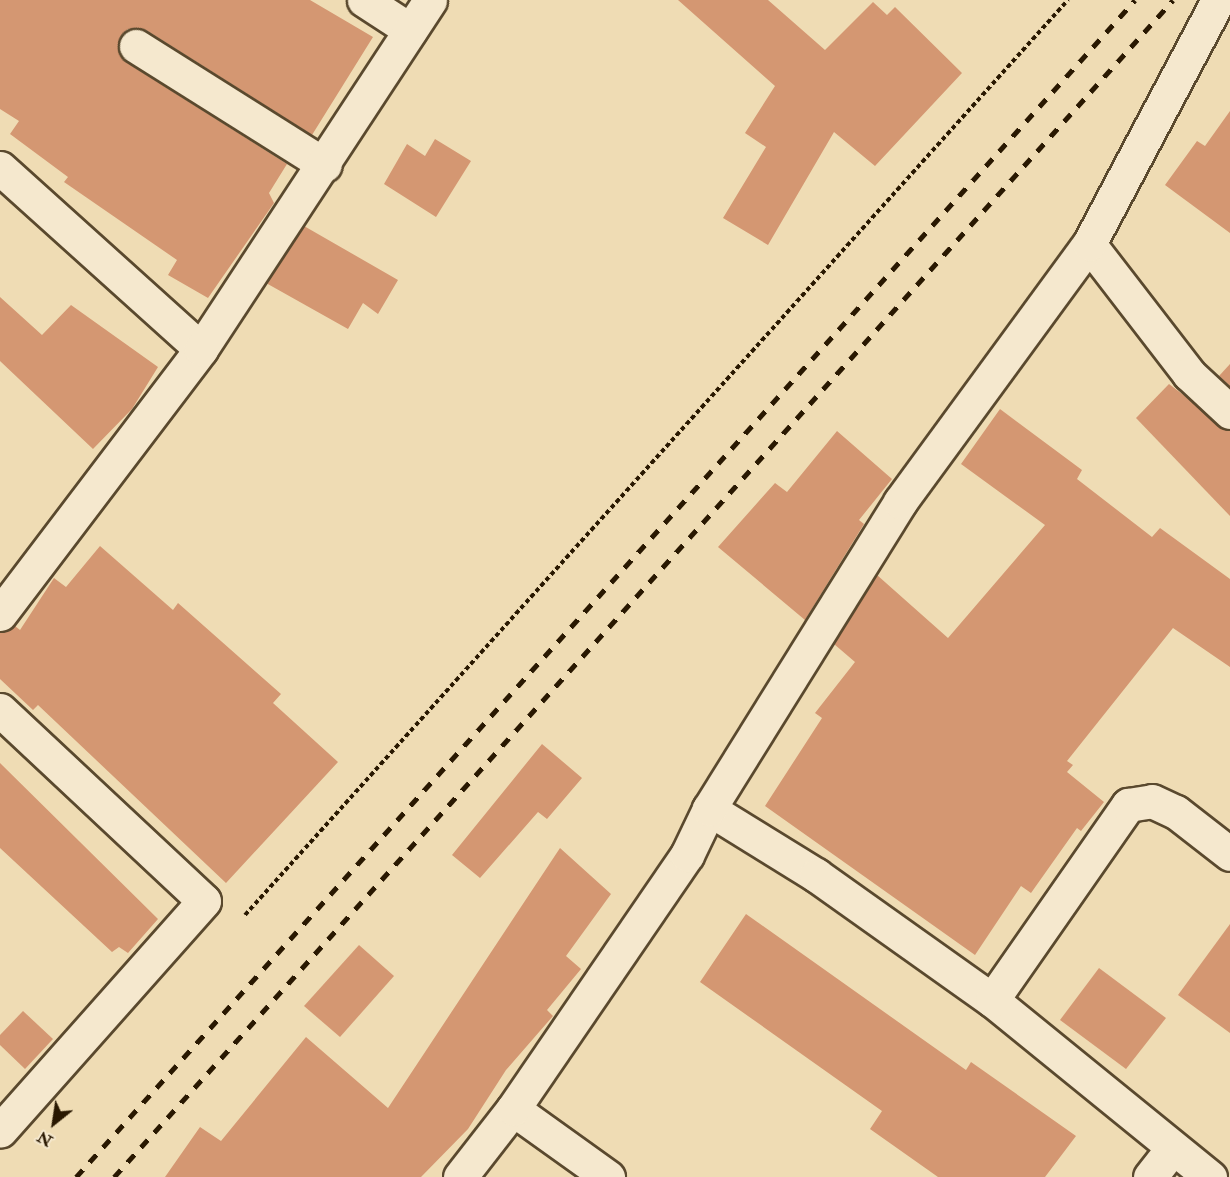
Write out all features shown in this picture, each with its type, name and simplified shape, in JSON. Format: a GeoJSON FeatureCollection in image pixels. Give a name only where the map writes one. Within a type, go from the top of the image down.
{"type":"FeatureCollection","features":[{"type":"Feature","properties":{"kind":"street"},"geometry":{"type":"LineString","coordinates":[[363,0],[411,30]]}},
{"type":"Feature","properties":{"kind":"street"},"geometry":{"type":"LineString","coordinates":[[0,614],[201,349],[325,165],[430,0]]}},
{"type":"Feature","properties":{"kind":"street"},"geometry":{"type":"LineString","coordinates":[[460,1177],[513,1109],[687,855],[709,809],[900,502],[1089,244],[1218,0]]}},
{"type":"Feature","properties":{"kind":"street"},"geometry":{"type":"LineString","coordinates":[[136,46],[325,165]]}},
{"type":"Feature","properties":{"kind":"street"},"geometry":{"type":"LineString","coordinates":[[0,168],[201,349]]}},
{"type":"Feature","properties":{"kind":"street"},"geometry":{"type":"LineString","coordinates":[[1089,244],[1189,374],[1230,412]]}},
{"type":"Feature","properties":{"kind":"street"},"geometry":{"type":"LineString","coordinates":[[0,710],[204,901],[0,1131]]}},
{"type":"Feature","properties":{"kind":"street"},"geometry":{"type":"LineString","coordinates":[[992,1000],[1128,805],[1152,801],[1176,812],[1230,854]]}},
{"type":"Feature","properties":{"kind":"street"},"geometry":{"type":"LineString","coordinates":[[709,809],[816,875],[992,1000],[1210,1177]]}},
{"type":"Feature","properties":{"kind":"street"},"geometry":{"type":"LineString","coordinates":[[513,1109],[608,1177]]}},
{"type":"Feature","properties":{"kind":"street"},"geometry":{"type":"LineString","coordinates":[[1150,1177],[1173,1148]]}},
{"type":"Feature","properties":{"kind":"path"},"geometry":{"type":"LineString","coordinates":[[242,918],[1068,0]]}},
{"type":"Feature","properties":{"kind":"building"},"geometry":{"type":"Polygon","coordinates":[[[0,0],[310,0],[373,37],[312,135],[146,30],[128,29],[120,37],[119,54],[126,62],[287,164],[269,193],[274,203],[208,298],[168,275],[177,260],[64,182],[68,177],[10,134],[19,121],[0,109],[0,0]]]}},
{"type":"Feature","properties":{"kind":"building"},"geometry":{"type":"Polygon","coordinates":[[[678,0],[768,0],[825,50],[873,2],[887,15],[895,7],[962,73],[875,166],[834,132],[768,245],[723,218],[766,147],[745,133],[775,86],[678,0]]]}},
{"type":"Feature","properties":{"kind":"building"},"geometry":{"type":"Polygon","coordinates":[[[1230,111],[1230,233],[1165,185],[1197,141],[1205,146],[1230,111]]]}},
{"type":"Feature","properties":{"kind":"building"},"geometry":{"type":"Polygon","coordinates":[[[435,139],[471,161],[436,217],[384,184],[407,144],[425,156],[435,139]]]}},
{"type":"Feature","properties":{"kind":"building"},"geometry":{"type":"Polygon","coordinates":[[[304,226],[398,280],[378,314],[363,303],[348,329],[266,283],[304,226]]]}},
{"type":"Feature","properties":{"kind":"building"},"geometry":{"type":"Polygon","coordinates":[[[0,297],[42,335],[71,305],[158,367],[132,409],[93,449],[0,361],[0,297]]]}},
{"type":"Feature","properties":{"kind":"building"},"geometry":{"type":"Polygon","coordinates":[[[1230,364],[1230,386],[1219,376],[1230,364]]]}},
{"type":"Feature","properties":{"kind":"building"},"geometry":{"type":"Polygon","coordinates":[[[1169,384],[1230,430],[1230,516],[1136,418],[1169,384]]]}},
{"type":"Feature","properties":{"kind":"building"},"geometry":{"type":"Polygon","coordinates":[[[1000,409],[1082,470],[1077,479],[1152,537],[1160,528],[1230,579],[1230,667],[1173,628],[1067,761],[1073,765],[1067,772],[1104,802],[1081,831],[1077,828],[1031,893],[1021,886],[975,955],[765,806],[822,718],[815,713],[855,662],[834,644],[877,575],[948,638],[1045,525],[961,464],[1000,409]]]}},
{"type":"Feature","properties":{"kind":"building"},"geometry":{"type":"Polygon","coordinates":[[[837,431],[892,479],[859,520],[864,524],[805,620],[718,547],[775,483],[787,492],[837,431]]]}},
{"type":"Feature","properties":{"kind":"building"},"geometry":{"type":"Polygon","coordinates":[[[100,546],[173,610],[178,603],[281,694],[273,703],[338,762],[226,883],[38,705],[33,710],[0,679],[0,632],[15,626],[20,630],[54,578],[66,587],[100,546]]]}},
{"type":"Feature","properties":{"kind":"building"},"geometry":{"type":"Polygon","coordinates":[[[542,744],[582,778],[547,819],[538,812],[480,878],[452,855],[542,744]]]}},
{"type":"Feature","properties":{"kind":"building"},"geometry":{"type":"Polygon","coordinates":[[[0,763],[158,919],[128,953],[119,947],[112,952],[0,848],[0,763]]]}},
{"type":"Feature","properties":{"kind":"building"},"geometry":{"type":"Polygon","coordinates":[[[560,848],[611,894],[566,956],[581,969],[547,1010],[553,1016],[506,1070],[468,1129],[421,1177],[165,1177],[200,1127],[221,1141],[306,1037],[388,1108],[560,848]]]}},
{"type":"Feature","properties":{"kind":"building"},"geometry":{"type":"Polygon","coordinates":[[[746,914],[966,1070],[971,1062],[1076,1136],[1045,1177],[938,1177],[870,1129],[882,1111],[700,982],[746,914]]]}},
{"type":"Feature","properties":{"kind":"building"},"geometry":{"type":"Polygon","coordinates":[[[1230,924],[1230,1033],[1178,995],[1230,924]]]}},
{"type":"Feature","properties":{"kind":"building"},"geometry":{"type":"Polygon","coordinates":[[[359,945],[394,976],[340,1037],[304,1006],[359,945]]]}},
{"type":"Feature","properties":{"kind":"building"},"geometry":{"type":"Polygon","coordinates":[[[1099,968],[1166,1018],[1126,1069],[1060,1020],[1099,968]]]}},
{"type":"Feature","properties":{"kind":"building"},"geometry":{"type":"Polygon","coordinates":[[[23,1011],[53,1039],[25,1069],[0,1045],[0,1035],[23,1011]]]}},
{"type":"Feature","properties":{"kind":"railway"},"geometry":{"type":"LineString","coordinates":[[76,1177],[1135,0]]}},
{"type":"Feature","properties":{"kind":"railway"},"geometry":{"type":"LineString","coordinates":[[114,1177],[1173,0]]}}]}
